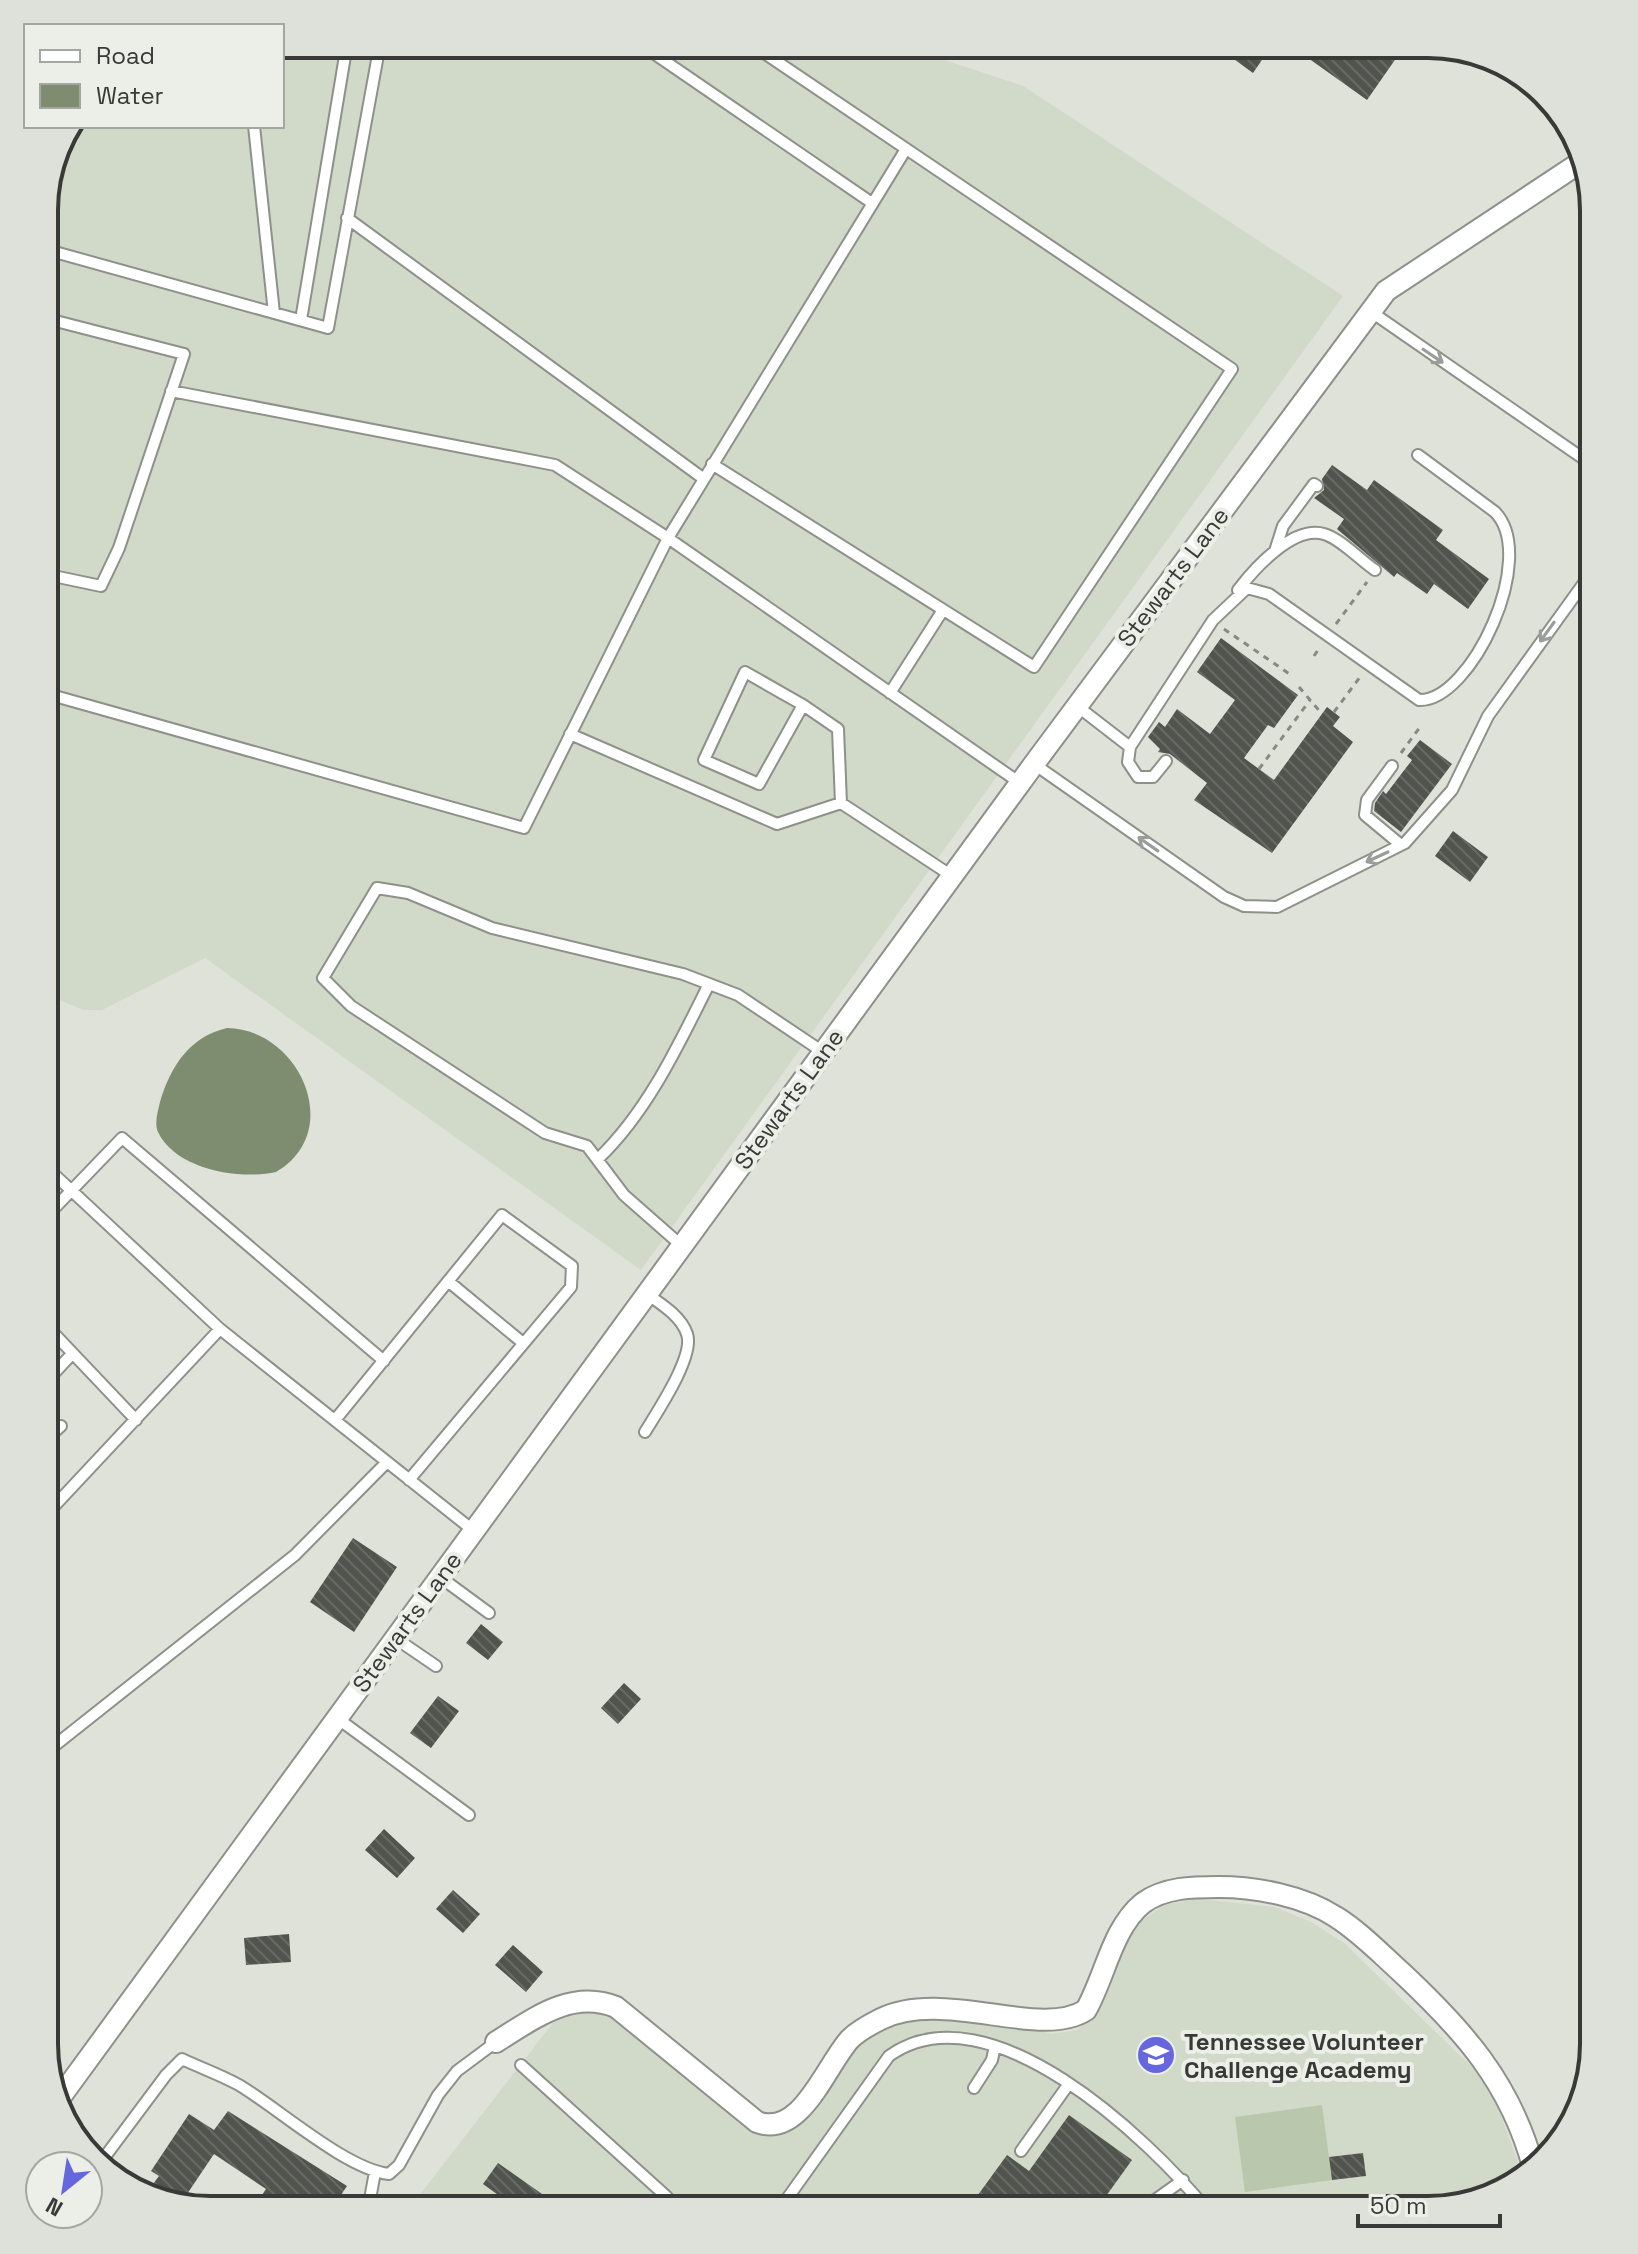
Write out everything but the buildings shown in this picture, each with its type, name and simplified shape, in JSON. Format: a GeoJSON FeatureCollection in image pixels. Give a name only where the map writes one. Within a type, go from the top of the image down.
{"type":"FeatureCollection","features":[{"type":"Feature","properties":{"kind":"street","name":"Stewarts Lane"},"geometry":{"type":"LineString","coordinates":[[66,2090],[1020,783],[1370,311],[1386,291],[1407,275],[1573,167]]}},
{"type":"Feature","properties":{"kind":"street"},"geometry":{"type":"LineString","coordinates":[[496,2042],[562,2005],[574,2001],[600,2001],[616,2007],[757,2122],[769,2127],[780,2125],[801,2107],[851,2038],[884,2017],[915,2010],[962,2008],[1059,2021],[1075,2018],[1091,2002],[1115,1944],[1141,1905],[1160,1893],[1194,1887],[1238,1887],[1302,1901],[1335,1916],[1368,1941],[1433,2003],[1487,2062],[1504,2091],[1529,2156]]}},
{"type":"Feature","properties":{"kind":"lane"},"geometry":{"type":"LineString","coordinates":[[301,320],[345,58]]}},
{"type":"Feature","properties":{"kind":"lane"},"geometry":{"type":"LineString","coordinates":[[58,253],[328,328],[377,58]]}},
{"type":"Feature","properties":{"kind":"lane"},"geometry":{"type":"LineString","coordinates":[[660,58],[872,203]]}},
{"type":"Feature","properties":{"kind":"lane"},"geometry":{"type":"LineString","coordinates":[[712,464],[1034,667],[1232,369],[772,58]]}},
{"type":"Feature","properties":{"kind":"lane"},"geometry":{"type":"LineString","coordinates":[[254,128],[274,313]]}},
{"type":"Feature","properties":{"kind":"lane"},"geometry":{"type":"LineString","coordinates":[[58,697],[524,828],[668,538],[906,149]]}},
{"type":"Feature","properties":{"kind":"lane"},"geometry":{"type":"LineString","coordinates":[[347,218],[704,479]]}},
{"type":"Feature","properties":{"kind":"lane"},"geometry":{"type":"LineString","coordinates":[[1370,311],[1580,456]]}},
{"type":"Feature","properties":{"kind":"lane"},"geometry":{"type":"LineString","coordinates":[[58,322],[184,354],[119,548],[101,586],[58,577]]}},
{"type":"Feature","properties":{"kind":"lane"},"geometry":{"type":"LineString","coordinates":[[171,391],[555,465],[668,538],[1020,783]]}},
{"type":"Feature","properties":{"kind":"lane"},"geometry":{"type":"LineString","coordinates":[[1228,602],[1239,593],[1255,587],[1414,697],[1426,700],[1437,696],[1456,678],[1500,612],[1509,568],[1508,541],[1502,519],[1418,455]]}},
{"type":"Feature","properties":{"kind":"lane"},"geometry":{"type":"LineString","coordinates":[[1275,551],[1285,523],[1314,484],[1317,486]]}},
{"type":"Feature","properties":{"kind":"lane"},"geometry":{"type":"LineString","coordinates":[[1166,761],[1153,777],[1138,777],[1128,762],[1130,747],[1210,625],[1261,561],[1304,535],[1322,533],[1375,570]]}},
{"type":"Feature","properties":{"kind":"lane"},"geometry":{"type":"LineString","coordinates":[[1034,764],[1212,889],[1244,906],[1277,907],[1401,845],[1422,827],[1452,790],[1488,716],[1580,588]]}},
{"type":"Feature","properties":{"kind":"lane"},"geometry":{"type":"LineString","coordinates":[[890,693],[943,610]]}},
{"type":"Feature","properties":{"kind":"lane"},"geometry":{"type":"LineString","coordinates":[[803,705],[759,784],[704,760],[745,672],[803,705],[838,729],[841,803]]}},
{"type":"Feature","properties":{"kind":"lane"},"geometry":{"type":"LineString","coordinates":[[1077,706],[1130,747]]}},
{"type":"Feature","properties":{"kind":"lane"},"geometry":{"type":"LineString","coordinates":[[570,734],[777,824],[841,803]]}},
{"type":"Feature","properties":{"kind":"lane"},"geometry":{"type":"LineString","coordinates":[[1392,766],[1367,800],[1364,811],[1368,820],[1401,845]]}},
{"type":"Feature","properties":{"kind":"lane"},"geometry":{"type":"LineString","coordinates":[[841,803],[952,876]]}},
{"type":"Feature","properties":{"kind":"lane"},"geometry":{"type":"LineString","coordinates":[[682,1246],[624,1195],[587,1146],[545,1133],[351,1006],[323,978],[377,888],[408,893],[492,928],[683,974],[738,995],[823,1052]]}},
{"type":"Feature","properties":{"kind":"lane"},"geometry":{"type":"LineString","coordinates":[[599,1158],[625,1133],[687,1029],[709,984]]}},
{"type":"Feature","properties":{"kind":"lane"},"geometry":{"type":"LineString","coordinates":[[58,1205],[122,1138],[384,1361]]}},
{"type":"Feature","properties":{"kind":"lane"},"geometry":{"type":"LineString","coordinates":[[58,1178],[220,1329],[474,1531]]}},
{"type":"Feature","properties":{"kind":"lane"},"geometry":{"type":"LineString","coordinates":[[335,1420],[502,1215],[572,1266],[571,1287],[409,1480]]}},
{"type":"Feature","properties":{"kind":"lane"},"geometry":{"type":"LineString","coordinates":[[448,1281],[523,1343]]}},
{"type":"Feature","properties":{"kind":"lane"},"geometry":{"type":"LineString","coordinates":[[645,1432],[674,1382],[688,1347],[688,1335],[681,1322],[647,1294]]}},
{"type":"Feature","properties":{"kind":"lane"},"geometry":{"type":"LineString","coordinates":[[58,1502],[220,1329]]}},
{"type":"Feature","properties":{"kind":"lane"},"geometry":{"type":"LineString","coordinates":[[58,1338],[136,1420]]}},
{"type":"Feature","properties":{"kind":"lane"},"geometry":{"type":"LineString","coordinates":[[58,1369],[72,1354]]}},
{"type":"Feature","properties":{"kind":"lane"},"geometry":{"type":"LineString","coordinates":[[58,1429],[61,1426]]}},
{"type":"Feature","properties":{"kind":"lane"},"geometry":{"type":"LineString","coordinates":[[58,1743],[295,1555],[387,1462]]}},
{"type":"Feature","properties":{"kind":"lane"},"geometry":{"type":"LineString","coordinates":[[440,1577],[489,1613]]}},
{"type":"Feature","properties":{"kind":"lane"},"geometry":{"type":"LineString","coordinates":[[395,1638],[436,1666]]}},
{"type":"Feature","properties":{"kind":"lane"},"geometry":{"type":"LineString","coordinates":[[337,1718],[469,1815]]}},
{"type":"Feature","properties":{"kind":"lane"},"geometry":{"type":"LineString","coordinates":[[789,2196],[889,2056],[911,2044],[928,2040],[962,2039],[995,2046],[1021,2056],[1068,2085],[1142,2139],[1196,2196]]}},
{"type":"Feature","properties":{"kind":"lane"},"geometry":{"type":"LineString","coordinates":[[107,2155],[166,2075],[182,2059],[237,2084],[375,2172],[389,2174],[399,2165],[438,2095],[457,2071],[496,2042]]}},
{"type":"Feature","properties":{"kind":"lane"},"geometry":{"type":"LineString","coordinates":[[974,2088],[992,2060],[995,2046]]}},
{"type":"Feature","properties":{"kind":"lane"},"geometry":{"type":"LineString","coordinates":[[521,2065],[662,2196]]}},
{"type":"Feature","properties":{"kind":"lane"},"geometry":{"type":"LineString","coordinates":[[1021,2151],[1068,2085]]}},
{"type":"Feature","properties":{"kind":"lane"},"geometry":{"type":"LineString","coordinates":[[371,2196],[375,2172]]}},
{"type":"Feature","properties":{"kind":"lane"},"geometry":{"type":"LineString","coordinates":[[1161,2196],[1183,2180]]}},
{"type":"Feature","properties":{"kind":"path"},"geometry":{"type":"LineString","coordinates":[[1314,656],[1375,570]]}},
{"type":"Feature","properties":{"kind":"path"},"geometry":{"type":"LineString","coordinates":[[1210,625],[1230,630],[1291,675]]}},
{"type":"Feature","properties":{"kind":"path"},"geometry":{"type":"LineString","coordinates":[[1334,712],[1357,681]]}},
{"type":"Feature","properties":{"kind":"path"},"geometry":{"type":"LineString","coordinates":[[1299,687],[1322,714]]}},
{"type":"Feature","properties":{"kind":"path"},"geometry":{"type":"LineString","coordinates":[[1259,769],[1310,700]]}},
{"type":"Feature","properties":{"kind":"path"},"geometry":{"type":"LineString","coordinates":[[1392,766],[1420,727]]}},
{"type":"Feature","properties":{"kind":"path"},"geometry":{"type":"LineString","coordinates":[[1411,741],[1416,745]]}},
{"type":"Feature","properties":{"kind":"shaded area"},"geometry":{"type":"Polygon","coordinates":[[[284,58],[938,58],[1023,86],[1343,296],[641,1270],[205,958],[102,1010],[84,1010],[58,1000],[58,200],[63,171],[82,128],[284,128],[284,58]]]}},
{"type":"Feature","properties":{"kind":"shaded area","name":"Tennessee Volunteer Challenge Academy"},"geometry":{"type":"Polygon","coordinates":[[[1199,1899],[1275,1907],[1311,1922],[1344,1943],[1478,2073],[1498,2108],[1519,2166],[1504,2176],[1467,2191],[1428,2196],[419,2196],[559,2015],[595,2004],[772,2132],[785,2132],[804,2120],[862,2041],[880,2026],[903,2018],[980,2016],[1052,2034],[1077,2030],[1099,2009],[1117,1960],[1140,1922],[1166,1904],[1199,1899]]]}},
{"type":"Feature","properties":{"kind":"shaded area"},"geometry":{"type":"Polygon","coordinates":[[[1322,2105],[1332,2180],[1245,2192],[1235,2117],[1322,2105]]]}},
{"type":"Feature","properties":{"kind":"water"},"geometry":{"type":"Polygon","coordinates":[[[227,1028],[253,1033],[275,1045],[293,1063],[305,1085],[310,1109],[308,1132],[297,1154],[276,1172],[245,1174],[210,1169],[179,1155],[158,1132],[156,1121],[160,1102],[176,1065],[202,1038],[227,1028]]]}},
{"type":"Feature","properties":{"kind":"place","name":"Tennessee Volunteer Challenge Academy"},"geometry":{"type":"Point","coordinates":[1156,2055]}}]}
